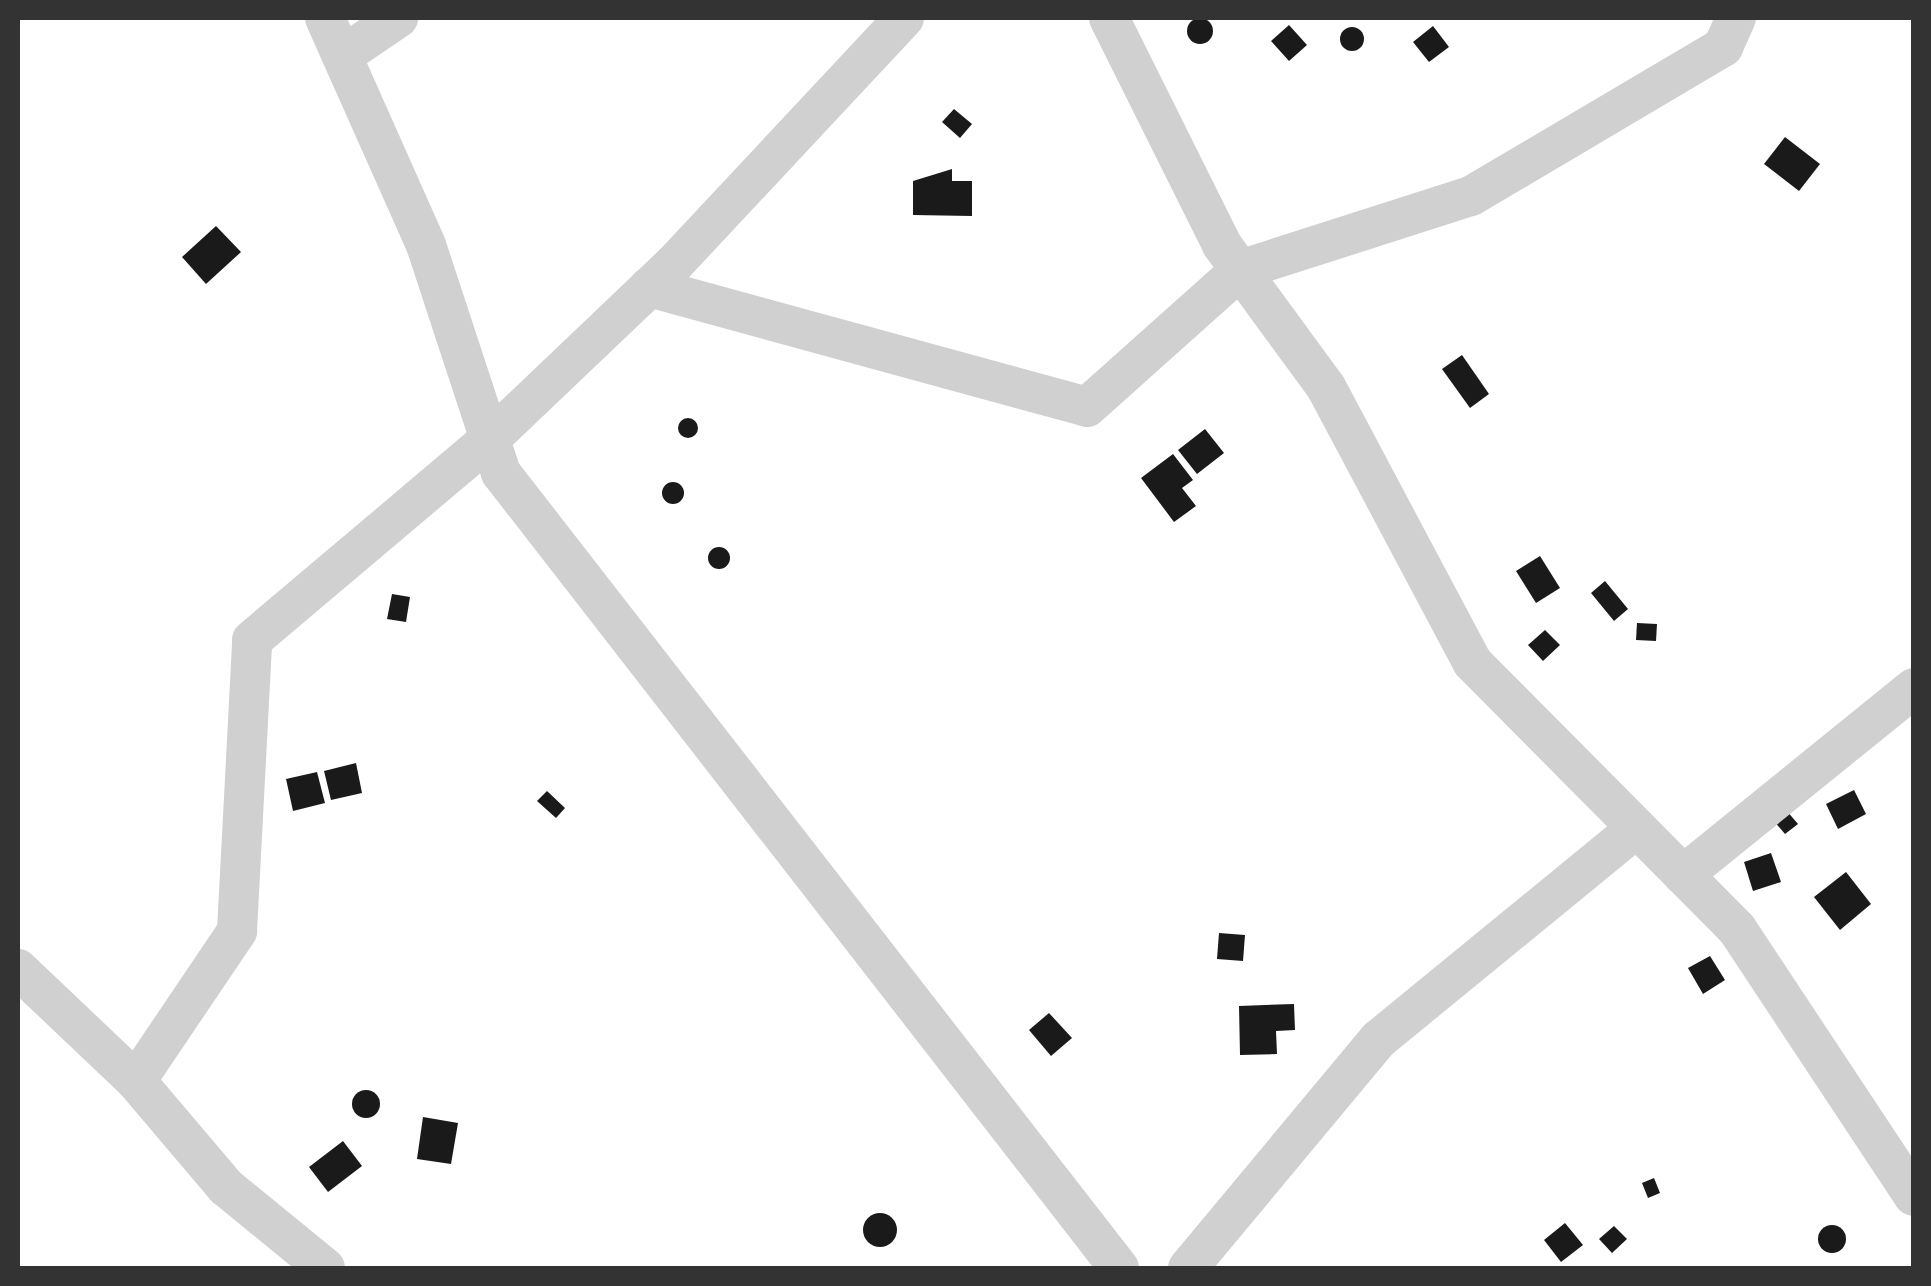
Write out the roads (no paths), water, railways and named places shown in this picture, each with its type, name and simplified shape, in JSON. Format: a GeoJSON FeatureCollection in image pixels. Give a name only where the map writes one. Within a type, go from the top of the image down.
{"type":"FeatureCollection","features":[{"type":"Feature","properties":{"kind":"street"},"geometry":{"type":"LineString","coordinates":[[325,18],[426,246],[501,473],[662,689],[985,1085],[1119,1268]]}},
{"type":"Feature","properties":{"kind":"street"},"geometry":{"type":"LineString","coordinates":[[342,56],[398,18]]}},
{"type":"Feature","properties":{"kind":"street"},"geometry":{"type":"LineString","coordinates":[[136,1081],[237,931],[252,640],[490,439],[649,287],[904,18]]}},
{"type":"Feature","properties":{"kind":"street"},"geometry":{"type":"LineString","coordinates":[[1109,18],[1240,270],[1326,387],[1472,662],[1736,929],[1914,1196]]}},
{"type":"Feature","properties":{"kind":"street"},"geometry":{"type":"LineString","coordinates":[[649,287],[1087,407],[1240,270],[1471,196],[1723,47],[1736,18]]}},
{"type":"Feature","properties":{"kind":"street"},"geometry":{"type":"LineString","coordinates":[[1683,874],[1914,688]]}},
{"type":"Feature","properties":{"kind":"street"},"geometry":{"type":"LineString","coordinates":[[1188,1268],[1379,1039],[1637,828]]}},
{"type":"Feature","properties":{"kind":"street"},"geometry":{"type":"LineString","coordinates":[[18,969],[136,1081],[226,1187],[325,1268]]}}]}
